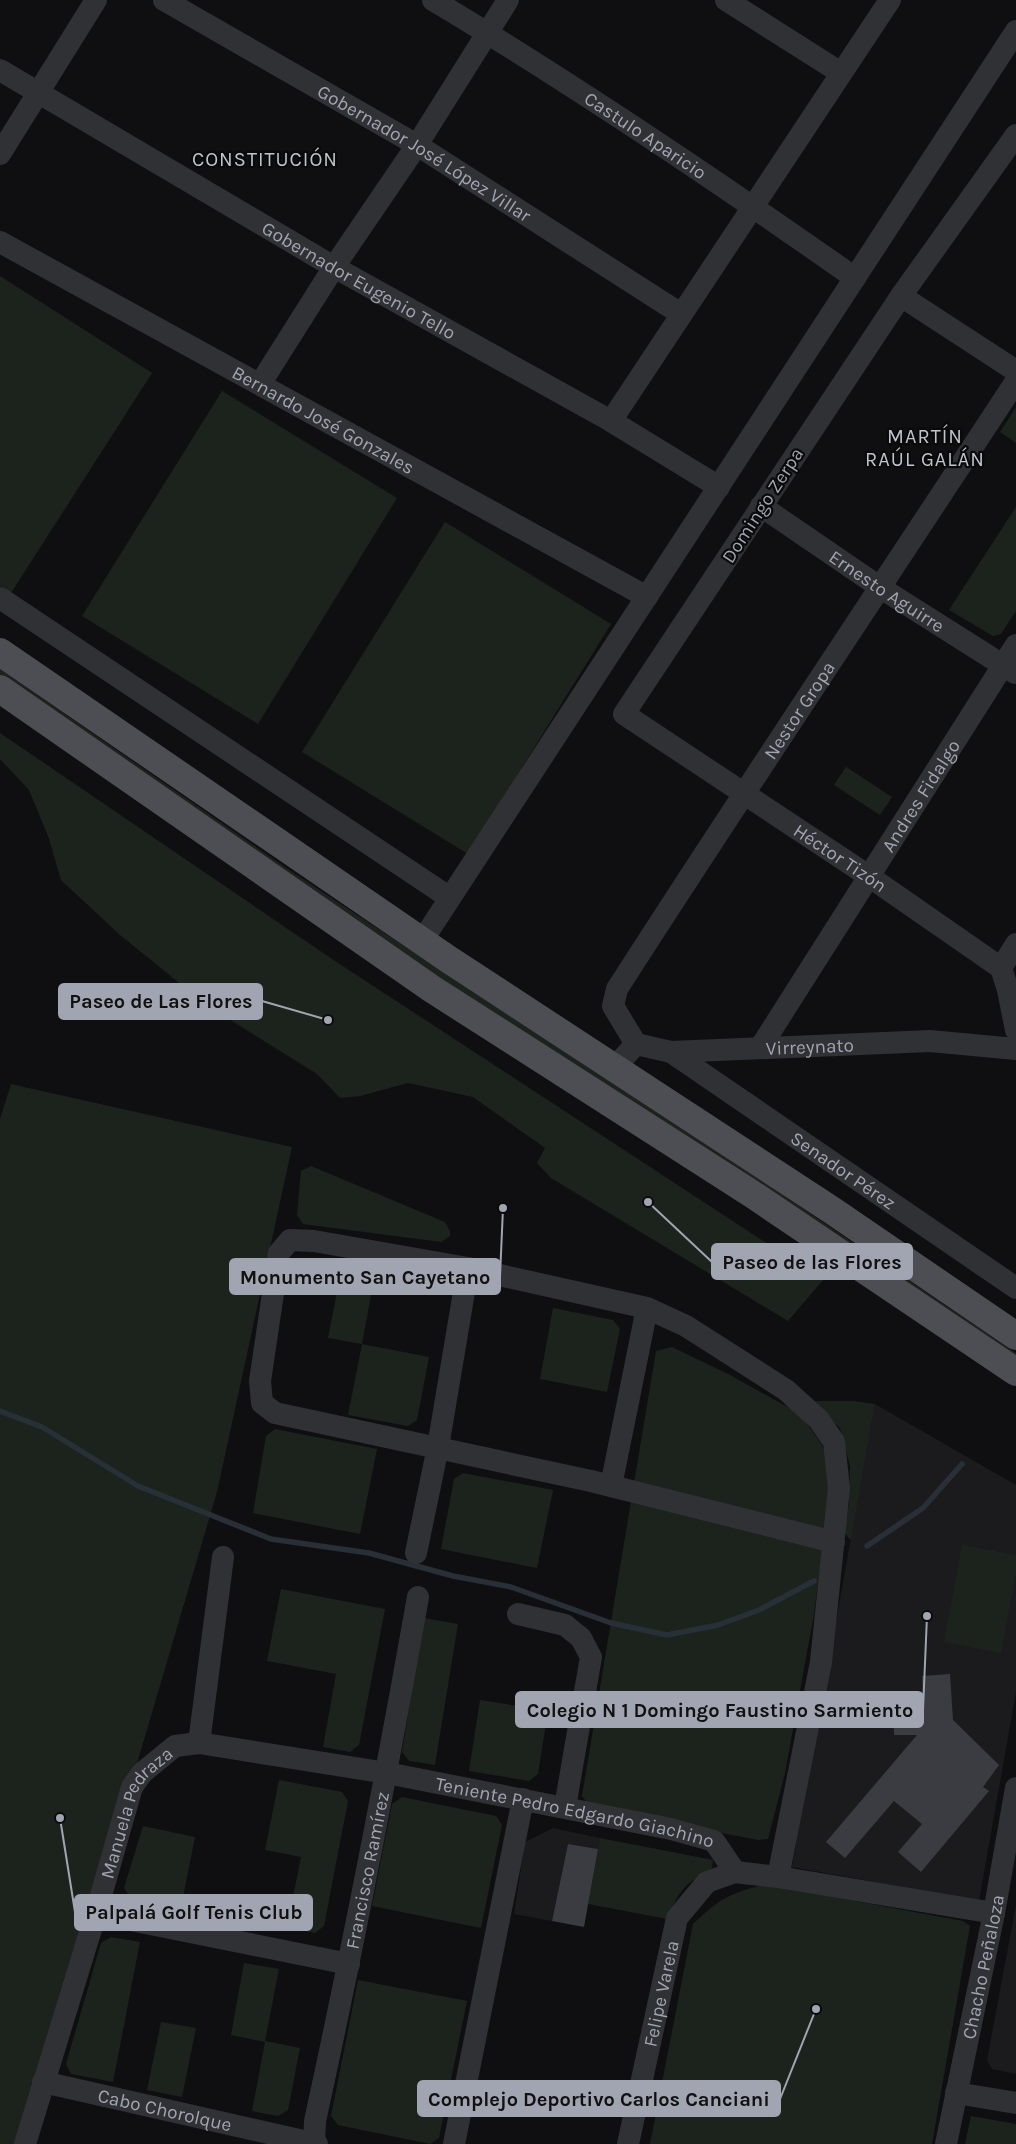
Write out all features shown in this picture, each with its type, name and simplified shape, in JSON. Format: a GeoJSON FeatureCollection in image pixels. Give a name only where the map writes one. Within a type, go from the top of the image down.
{"type":"FeatureCollection","features":[{"type":"Feature","properties":{"kind":"main road"},"geometry":{"type":"LineString","coordinates":[[0,652],[422,941],[825,1206],[1016,1336]]}},
{"type":"Feature","properties":{"kind":"main road"},"geometry":{"type":"LineString","coordinates":[[0,690],[432,989],[752,1194],[1016,1372]]}},
{"type":"Feature","properties":{"kind":"street"},"geometry":{"type":"LineString","coordinates":[[0,154],[96,0]]}},
{"type":"Feature","properties":{"kind":"street","name":"Gobernador José López Villar"},"geometry":{"type":"LineString","coordinates":[[164,0],[417,145],[681,314]]}},
{"type":"Feature","properties":{"kind":"street","name":"Castulo Aparicio"},"geometry":{"type":"LineString","coordinates":[[433,0],[487,32],[662,145],[855,278]]}},
{"type":"Feature","properties":{"kind":"street"},"geometry":{"type":"LineString","coordinates":[[260,384],[334,267],[417,145],[508,0]]}},
{"type":"Feature","properties":{"kind":"street"},"geometry":{"type":"LineString","coordinates":[[726,0],[841,73]]}},
{"type":"Feature","properties":{"kind":"street"},"geometry":{"type":"LineString","coordinates":[[611,421],[890,0]]}},
{"type":"Feature","properties":{"kind":"street"},"geometry":{"type":"LineString","coordinates":[[422,941],[1016,31]]}},
{"type":"Feature","properties":{"kind":"street","name":"Gobernador Eugenio Tello"},"geometry":{"type":"LineString","coordinates":[[0,70],[334,267],[611,421],[719,487]]}},
{"type":"Feature","properties":{"kind":"street","name":"Domingo Zerpa"},"geometry":{"type":"LineString","coordinates":[[624,714],[901,296],[1016,135]]}},
{"type":"Feature","properties":{"kind":"street","name":"Bernardo José Gonzales"},"geometry":{"type":"LineString","coordinates":[[0,242],[647,597]]}},
{"type":"Feature","properties":{"kind":"street"},"geometry":{"type":"LineString","coordinates":[[901,296],[1016,371]]}},
{"type":"Feature","properties":{"kind":"street","name":"Nestor Gropa"},"geometry":{"type":"LineString","coordinates":[[636,1044],[614,1006],[617,989],[744,792],[881,588],[1016,381]]}},
{"type":"Feature","properties":{"kind":"street","name":"Ernesto Aguirre"},"geometry":{"type":"LineString","coordinates":[[761,506],[881,588],[1009,669]]}},
{"type":"Feature","properties":{"kind":"street"},"geometry":{"type":"LineString","coordinates":[[0,598],[450,898]]}},
{"type":"Feature","properties":{"kind":"street","name":"Andres Fidalgo"},"geometry":{"type":"LineString","coordinates":[[760,1048],[870,877],[1009,669],[1016,645]]}},
{"type":"Feature","properties":{"kind":"street","name":"Héctor Tizón"},"geometry":{"type":"LineString","coordinates":[[624,714],[744,792],[1001,968]]}},
{"type":"Feature","properties":{"kind":"street"},"geometry":{"type":"LineString","coordinates":[[1016,944],[1001,968],[1008,990],[1016,1030]]}},
{"type":"Feature","properties":{"kind":"street","name":"Virreynato"},"geometry":{"type":"LineString","coordinates":[[636,1044],[671,1052],[930,1042],[1016,1049]]}},
{"type":"Feature","properties":{"kind":"street"},"geometry":{"type":"LineString","coordinates":[[615,1067],[636,1044]]}},
{"type":"Feature","properties":{"kind":"street","name":"Senador Pérez"},"geometry":{"type":"LineString","coordinates":[[671,1052],[1016,1288]]}},
{"type":"Feature","properties":{"kind":"street"},"geometry":{"type":"LineString","coordinates":[[778,1877],[821,1662],[834,1542],[839,1488],[834,1442],[819,1420],[786,1390],[686,1326],[647,1308],[468,1268],[314,1241],[290,1240],[278,1253],[260,1382],[262,1403],[275,1413],[611,1486],[834,1542]]}},
{"type":"Feature","properties":{"kind":"street"},"geometry":{"type":"LineString","coordinates":[[416,1552],[438,1447],[468,1268]]}},
{"type":"Feature","properties":{"kind":"street"},"geometry":{"type":"LineString","coordinates":[[611,1486],[647,1308]]}},
{"type":"Feature","properties":{"kind":"street","name":"Manuela Pedraza"},"geometry":{"type":"LineString","coordinates":[[25,2144],[96,1913],[132,1787],[142,1773],[175,1746],[199,1743],[223,1557]]}},
{"type":"Feature","properties":{"kind":"street","name":"Francisco Ramírez"},"geometry":{"type":"LineString","coordinates":[[315,2144],[314,2121],[349,1964],[387,1773],[418,1597]]}},
{"type":"Feature","properties":{"kind":"street"},"geometry":{"type":"LineString","coordinates":[[518,1614],[565,1625],[581,1638],[591,1657],[565,1807]]}},
{"type":"Feature","properties":{"kind":"street","name":"Teniente Pedro Edgardo Giachino"},"geometry":{"type":"LineString","coordinates":[[199,1743],[387,1773],[671,1829],[714,1841],[735,1872]]}},
{"type":"Feature","properties":{"kind":"street","name":"Chacho Peñaloza"},"geometry":{"type":"LineString","coordinates":[[946,2144],[994,1913],[1016,1788]]}},
{"type":"Feature","properties":{"kind":"street"},"geometry":{"type":"LineString","coordinates":[[454,2144],[523,1799]]}},
{"type":"Feature","properties":{"kind":"street"},"geometry":{"type":"LineString","coordinates":[[735,1872],[778,1877],[994,1913]]}},
{"type":"Feature","properties":{"kind":"street","name":"Felipe Varela"},"geometry":{"type":"LineString","coordinates":[[628,2144],[677,1918],[689,1901],[708,1882],[735,1872]]}},
{"type":"Feature","properties":{"kind":"street"},"geometry":{"type":"LineString","coordinates":[[96,1913],[349,1964]]}},
{"type":"Feature","properties":{"kind":"street","name":"Cabo Chorolque"},"geometry":{"type":"LineString","coordinates":[[43,2082],[315,2144]]}},
{"type":"Feature","properties":{"kind":"street"},"geometry":{"type":"LineString","coordinates":[[956,2093],[1016,2103]]}},
{"type":"Feature","properties":{"kind":"shaded area"},"geometry":{"type":"Polygon","coordinates":[[[0,276],[152,373],[11,593],[0,586],[0,276]]]}},
{"type":"Feature","properties":{"kind":"shaded area"},"geometry":{"type":"Polygon","coordinates":[[[222,391],[397,498],[258,724],[82,616],[222,391]]]}},
{"type":"Feature","properties":{"kind":"shaded area"},"geometry":{"type":"Polygon","coordinates":[[[1016,407],[1016,443],[1000,432],[1016,407]]]}},
{"type":"Feature","properties":{"kind":"shaded area"},"geometry":{"type":"Polygon","coordinates":[[[1016,507],[1016,611],[1001,634],[993,636],[949,610],[1016,507]]]}},
{"type":"Feature","properties":{"kind":"shaded area"},"geometry":{"type":"Polygon","coordinates":[[[445,522],[611,624],[468,854],[302,752],[445,522]]]}},
{"type":"Feature","properties":{"kind":"shaded area"},"geometry":{"type":"Polygon","coordinates":[[[0,669],[285,867],[476,994],[656,1109],[1016,1353],[1016,1361],[284,874],[0,676],[0,669]]]}},
{"type":"Feature","properties":{"kind":"shaded area"},"geometry":{"type":"Polygon","coordinates":[[[0,733],[332,959],[823,1280],[788,1321],[551,1178],[537,1163],[545,1148],[473,1097],[408,1083],[360,1096],[340,1098],[317,1074],[205,1004],[120,935],[61,880],[48,836],[29,790],[0,759],[0,733]]]}},
{"type":"Feature","properties":{"kind":"shaded area"},"geometry":{"type":"Polygon","coordinates":[[[846,767],[892,797],[880,815],[834,785],[846,767]]]}},
{"type":"Feature","properties":{"kind":"shaded area"},"geometry":{"type":"Polygon","coordinates":[[[11,1084],[292,1147],[217,1492],[25,2144],[0,2144],[0,1119],[11,1084]]]}},
{"type":"Feature","properties":{"kind":"shaded area"},"geometry":{"type":"Polygon","coordinates":[[[311,1166],[445,1222],[450,1231],[450,1236],[441,1242],[303,1224],[297,1215],[301,1171],[311,1166]]]}},
{"type":"Feature","properties":{"kind":"shaded area"},"geometry":{"type":"Polygon","coordinates":[[[342,1267],[375,1274],[362,1344],[328,1338],[342,1267]]]}},
{"type":"Feature","properties":{"kind":"shaded area"},"geometry":{"type":"Polygon","coordinates":[[[553,1308],[613,1320],[620,1329],[607,1392],[540,1379],[553,1308]]]}},
{"type":"Feature","properties":{"kind":"shaded area"},"geometry":{"type":"Polygon","coordinates":[[[362,1344],[429,1357],[417,1420],[408,1426],[348,1415],[362,1344]]]}},
{"type":"Feature","properties":{"kind":"shaded area"},"geometry":{"type":"Polygon","coordinates":[[[672,1347],[730,1375],[800,1414],[820,1442],[830,1461],[829,1499],[814,1614],[785,1773],[768,1839],[758,1840],[591,1808],[582,1796],[656,1351],[672,1347]]]}},
{"type":"Feature","properties":{"kind":"shaded area"},"geometry":{"type":"Polygon","coordinates":[[[812,1401],[853,1401],[875,1404],[851,1540],[844,1533],[849,1503],[850,1466],[840,1428],[819,1410],[812,1401]]]}},
{"type":"Feature","properties":{"kind":"shaded area"},"geometry":{"type":"Polygon","coordinates":[[[875,1404],[1016,1485],[1016,1692],[979,1901],[792,1867],[875,1404]]]}},
{"type":"Feature","properties":{"kind":"shaded area"},"geometry":{"type":"Polygon","coordinates":[[[275,1429],[377,1449],[360,1534],[253,1513],[266,1436],[275,1429]]]}},
{"type":"Feature","properties":{"kind":"shaded area"},"geometry":{"type":"Polygon","coordinates":[[[463,1473],[553,1490],[537,1568],[441,1549],[454,1479],[463,1473]]]}},
{"type":"Feature","properties":{"kind":"shaded area"},"geometry":{"type":"Polygon","coordinates":[[[962,1545],[1016,1555],[1016,1572],[1001,1653],[944,1642],[962,1545]]]}},
{"type":"Feature","properties":{"kind":"shaded area"},"geometry":{"type":"Polygon","coordinates":[[[281,1589],[385,1609],[359,1745],[350,1752],[323,1747],[336,1674],[267,1661],[281,1589]]]}},
{"type":"Feature","properties":{"kind":"shaded area"},"geometry":{"type":"Polygon","coordinates":[[[424,1618],[458,1624],[435,1765],[409,1761],[402,1752],[424,1618]]]}},
{"type":"Feature","properties":{"kind":"shaded area"},"geometry":{"type":"Polygon","coordinates":[[[480,1700],[548,1711],[538,1774],[529,1781],[469,1771],[480,1700]]]}},
{"type":"Feature","properties":{"kind":"shaded area"},"geometry":{"type":"Polygon","coordinates":[[[279,1780],[342,1792],[348,1801],[324,1926],[315,1933],[287,1927],[301,1857],[265,1850],[279,1780]]]}},
{"type":"Feature","properties":{"kind":"shaded area"},"geometry":{"type":"Polygon","coordinates":[[[402,1797],[496,1816],[502,1825],[481,1928],[372,1906],[392,1804],[402,1797]]]}},
{"type":"Feature","properties":{"kind":"shaded area"},"geometry":{"type":"Polygon","coordinates":[[[143,1826],[195,1837],[181,1907],[130,1897],[124,1888],[143,1826]]]}},
{"type":"Feature","properties":{"kind":"shaded area"},"geometry":{"type":"Polygon","coordinates":[[[553,1828],[600,1838],[598,1849],[568,1844],[552,1921],[514,1914],[525,1842],[553,1828]]]}},
{"type":"Feature","properties":{"kind":"shaded area"},"geometry":{"type":"Polygon","coordinates":[[[600,1838],[713,1860],[712,1868],[684,1888],[667,1919],[588,1904],[600,1838]]]}},
{"type":"Feature","properties":{"kind":"shaded area"},"geometry":{"type":"Polygon","coordinates":[[[759,1886],[774,1886],[963,1921],[970,1926],[932,2144],[650,2144],[693,1924],[723,1900],[738,1892],[759,1886]]]}},
{"type":"Feature","properties":{"kind":"shaded area"},"geometry":{"type":"Polygon","coordinates":[[[1016,1905],[1016,2074],[992,2069],[987,2060],[1016,1905]]]}},
{"type":"Feature","properties":{"kind":"shaded area"},"geometry":{"type":"Polygon","coordinates":[[[111,1937],[140,1942],[113,2082],[71,2074],[66,2064],[101,1943],[111,1937]]]}},
{"type":"Feature","properties":{"kind":"shaded area"},"geometry":{"type":"Polygon","coordinates":[[[244,1963],[279,1969],[265,2041],[300,2048],[288,2110],[278,2116],[252,2111],[265,2042],[231,2035],[244,1963]]]}},
{"type":"Feature","properties":{"kind":"shaded area"},"geometry":{"type":"Polygon","coordinates":[[[358,1980],[467,2001],[439,2138],[430,2144],[338,2125],[331,2116],[358,1980]]]}},
{"type":"Feature","properties":{"kind":"shaded area"},"geometry":{"type":"Polygon","coordinates":[[[161,2022],[196,2028],[182,2097],[147,2090],[161,2022]]]}},
{"type":"Feature","properties":{"kind":"shaded area"},"geometry":{"type":"Polygon","coordinates":[[[971,2116],[1016,2124],[1016,2144],[965,2144],[971,2116]]]}},
{"type":"Feature","properties":{"kind":"building"},"geometry":{"type":"Polygon","coordinates":[[[950,1674],[953,1720],[999,1765],[983,1787],[989,1791],[921,1872],[898,1852],[922,1824],[894,1801],[845,1858],[826,1842],[917,1735],[894,1735],[893,1702],[923,1702],[922,1676],[950,1674]]]}},
{"type":"Feature","properties":{"kind":"building"},"geometry":{"type":"Polygon","coordinates":[[[568,1844],[598,1849],[584,1927],[552,1921],[568,1844]]]}},
{"type":"Feature","properties":{"kind":"waterway"},"geometry":{"type":"LineString","coordinates":[[0,1411],[42,1427],[138,1486],[271,1539],[369,1553],[453,1576],[511,1587],[611,1623],[667,1635],[718,1625],[759,1610],[814,1581]]}},
{"type":"Feature","properties":{"kind":"waterway"},"geometry":{"type":"LineString","coordinates":[[867,1546],[923,1508],[962,1464]]}},
{"type":"Feature","properties":{"kind":"place","name":"Paseo de Las Flores"},"geometry":{"type":"Point","coordinates":[328,1020]}},
{"type":"Feature","properties":{"kind":"place","name":"Paseo de las Flores"},"geometry":{"type":"Point","coordinates":[648,1202]}},
{"type":"Feature","properties":{"kind":"place","name":"Monumento San Cayetano"},"geometry":{"type":"Point","coordinates":[503,1208]}},
{"type":"Feature","properties":{"kind":"place","name":"Colegio N 1 Domingo Faustino Sarmiento"},"geometry":{"type":"Point","coordinates":[927,1616]}},
{"type":"Feature","properties":{"kind":"place","name":"Palpalá Golf Tenis Club"},"geometry":{"type":"Point","coordinates":[60,1818]}},
{"type":"Feature","properties":{"kind":"place","name":"Complejo Deportivo Carlos Canciani"},"geometry":{"type":"Point","coordinates":[816,2009]}},
{"type":"Feature","properties":{"kind":"district","name":"CONSTITUCIÓN"},"geometry":{"type":"Point","coordinates":[265,159]}},
{"type":"Feature","properties":{"kind":"district","name":"MARTÍN RAÚL GALÁN"},"geometry":{"type":"Point","coordinates":[925,448]}}]}
